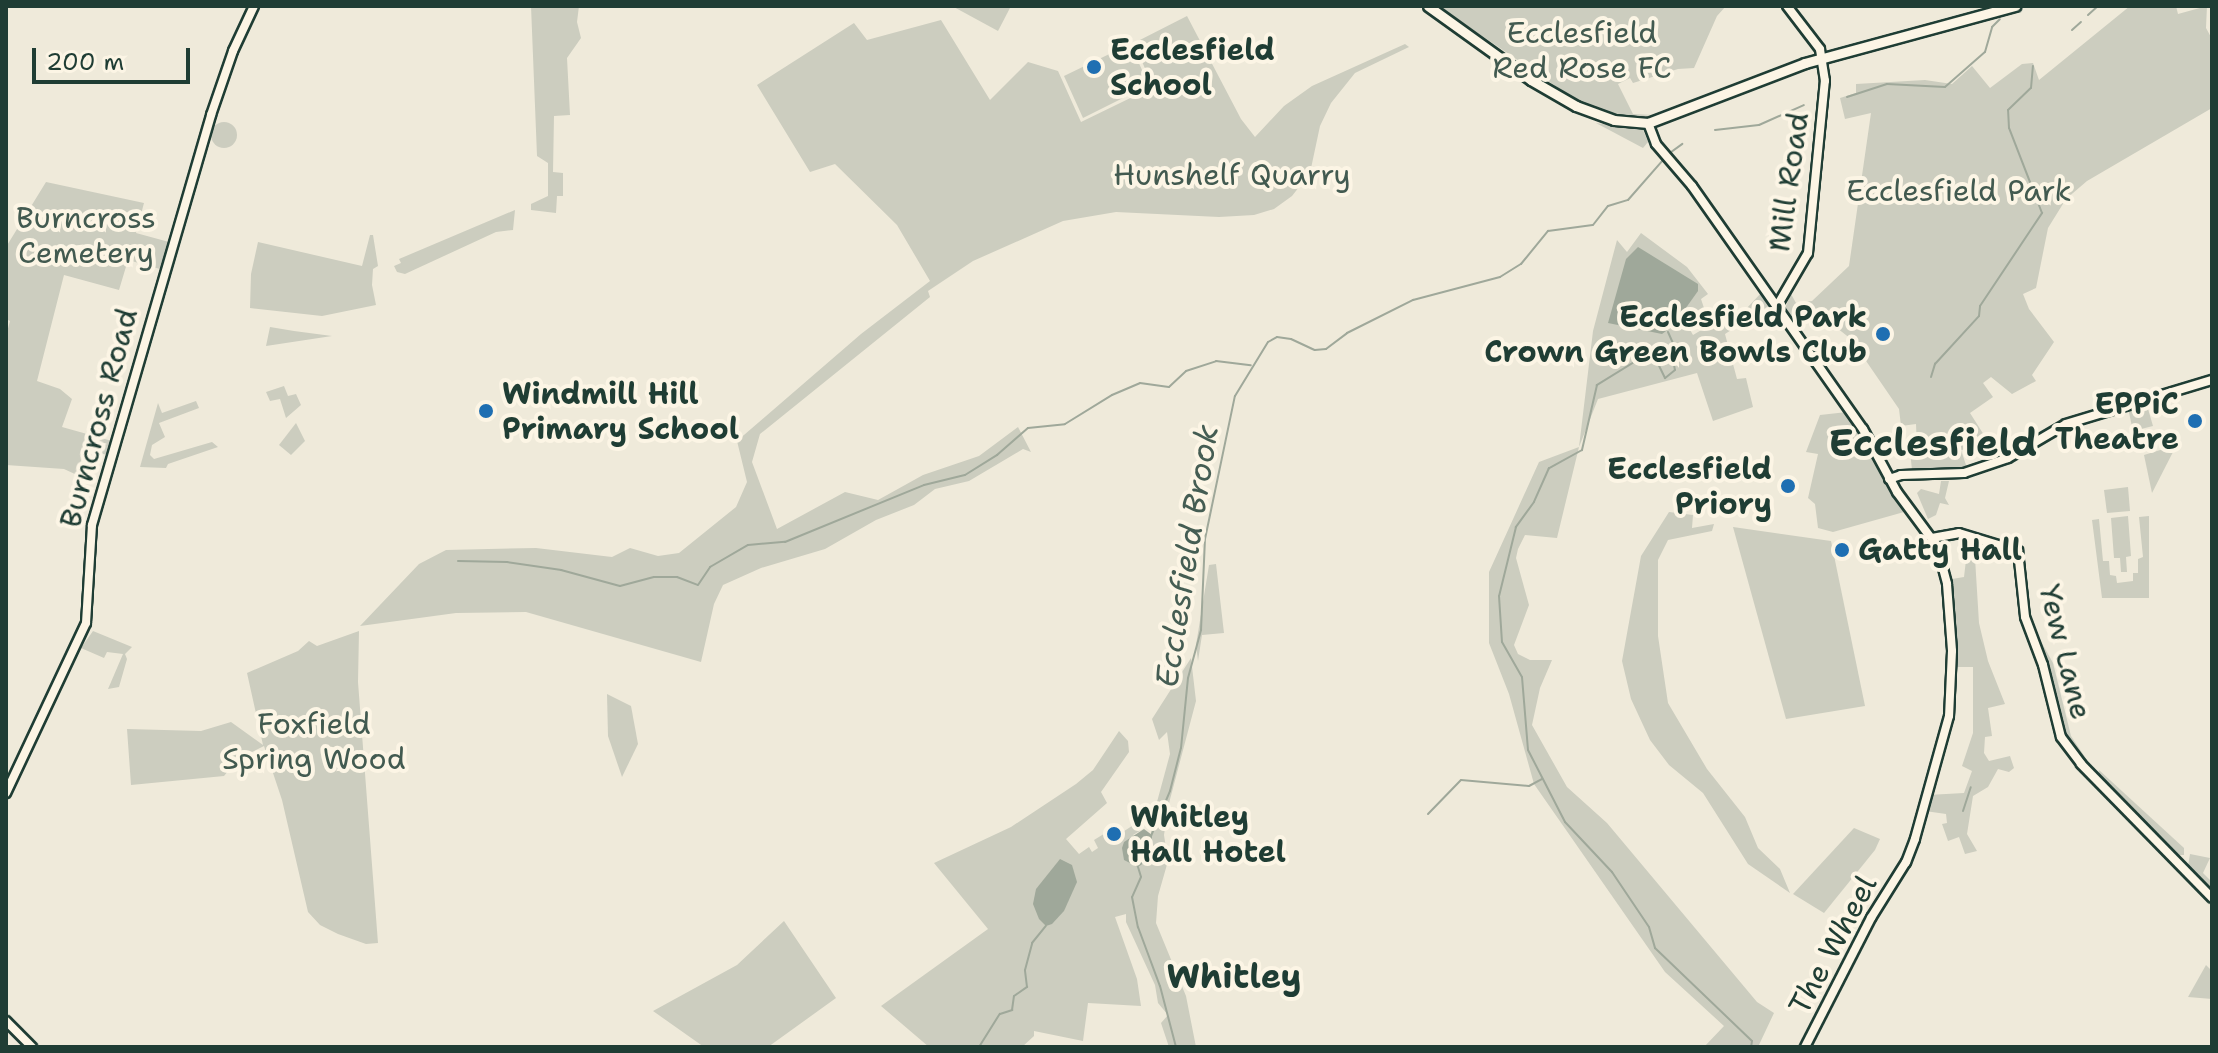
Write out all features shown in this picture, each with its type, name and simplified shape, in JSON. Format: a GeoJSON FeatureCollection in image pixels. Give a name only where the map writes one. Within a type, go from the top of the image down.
{"type":"FeatureCollection","features":[{"type":"Feature","properties":{"kind":"main road","name":"Burncross Road"},"geometry":{"type":"LineString","coordinates":[[6,793],[86,623],[92,525],[215,103],[254,6]]}},
{"type":"Feature","properties":{"kind":"main road"},"geometry":{"type":"LineString","coordinates":[[1428,6],[1567,101],[1605,118],[1648,123],[1823,59],[2015,6]]}},
{"type":"Feature","properties":{"kind":"main road"},"geometry":{"type":"LineString","coordinates":[[1789,8],[1814,39],[1823,59]]}},
{"type":"Feature","properties":{"kind":"main road","name":"Mill Road"},"geometry":{"type":"LineString","coordinates":[[1777,306],[1808,253],[1824,100],[1823,59]]}},
{"type":"Feature","properties":{"kind":"main road"},"geometry":{"type":"LineString","coordinates":[[1648,123],[1653,141],[1777,306],[1863,429],[1911,513],[1932,538]]}},
{"type":"Feature","properties":{"kind":"main road"},"geometry":{"type":"LineString","coordinates":[[1889,479],[1901,475],[1957,475],[2018,453],[2066,424],[2212,380]]}},
{"type":"Feature","properties":{"kind":"main road","name":"Yew Lane"},"geometry":{"type":"LineString","coordinates":[[1932,538],[1959,533],[2018,551],[2025,617],[2043,665],[2061,737],[2081,764],[2212,898]]}},
{"type":"Feature","properties":{"kind":"main road","name":"The Wheel"},"geometry":{"type":"LineString","coordinates":[[1805,1047],[1871,918],[1903,867],[1947,728],[1950,703],[1949,602],[1942,564],[1932,538]]}},
{"type":"Feature","properties":{"kind":"main road"},"geometry":{"type":"LineString","coordinates":[[6,1021],[32,1047]]}},
{"type":"Feature","properties":{"kind":"green space"},"geometry":{"type":"Polygon","coordinates":[[[531,6],[579,6],[577,22],[581,38],[567,58],[570,115],[554,116],[553,172],[563,173],[563,196],[557,196],[556,213],[531,210],[531,204],[548,196],[548,163],[537,156],[531,6]]]}},
{"type":"Feature","properties":{"kind":"green space"},"geometry":{"type":"Polygon","coordinates":[[[952,6],[1011,6],[998,31],[952,6]]]}},
{"type":"Feature","properties":{"kind":"green space","name":"Ecclesfield Red Rose FC"},"geometry":{"type":"Polygon","coordinates":[[[1438,6],[1726,6],[1717,16],[1694,68],[1678,69],[1633,83],[1630,78],[1618,84],[1633,114],[1653,115],[1631,117],[1585,106],[1438,6]]]}},
{"type":"Feature","properties":{"kind":"green space","name":"Ecclesfield Park"},"geometry":{"type":"Polygon","coordinates":[[[2130,6],[2176,6],[2178,14],[2207,6],[2206,28],[2212,39],[2212,108],[2087,181],[2066,199],[2048,228],[2036,288],[2023,294],[2029,309],[2054,342],[2032,375],[2036,381],[2012,394],[1991,377],[1983,383],[1993,397],[1970,413],[1991,446],[1961,450],[1967,468],[1912,470],[1910,451],[1917,449],[1916,424],[1901,426],[1899,409],[1851,339],[1814,310],[1796,324],[1785,308],[1791,294],[1796,303],[1812,301],[1849,266],[1871,113],[1845,119],[1840,98],[1856,93],[1856,84],[1925,80],[1952,84],[1972,66],[1990,88],[2022,64],[2033,63],[2039,80],[2130,6]]]}},
{"type":"Feature","properties":{"kind":"green space","name":"Hunshelf Quarry"},"geometry":{"type":"Polygon","coordinates":[[[1187,16],[1241,119],[1255,137],[1284,106],[1312,86],[1405,44],[1409,47],[1355,73],[1331,103],[1320,126],[1310,173],[1292,196],[1274,209],[1254,215],[1219,217],[1116,212],[1063,221],[973,261],[928,291],[930,297],[760,434],[752,462],[777,529],[845,492],[878,500],[923,475],[979,456],[1018,427],[1031,452],[1023,449],[969,481],[935,489],[914,505],[876,520],[825,549],[761,568],[723,585],[714,604],[701,662],[526,612],[456,613],[360,626],[419,564],[446,550],[536,548],[612,557],[630,548],[658,556],[679,553],[736,507],[747,482],[737,441],[861,334],[930,281],[897,225],[835,164],[810,172],[757,85],[854,23],[867,40],[941,20],[990,100],[1028,62],[1058,71],[1081,122],[1153,87],[1134,43],[1187,16]]]}},
{"type":"Feature","properties":{"kind":"green space"},"geometry":{"type":"Polygon","coordinates":[[[1130,44],[1149,85],[1083,118],[1064,76],[1130,44]]]}},
{"type":"Feature","properties":{"kind":"green space"},"geometry":{"type":"Polygon","coordinates":[[[224,122],[233,126],[237,135],[233,144],[224,148],[215,144],[211,135],[215,126],[224,122]]]}},
{"type":"Feature","properties":{"kind":"green space"},"geometry":{"type":"Polygon","coordinates":[[[1596,123],[1643,130],[1648,142],[1643,148],[1596,123]]]}},
{"type":"Feature","properties":{"kind":"green space","name":"Burncross Cemetery"},"geometry":{"type":"Polygon","coordinates":[[[46,182],[144,203],[136,233],[169,242],[160,269],[128,260],[119,290],[64,275],[37,381],[60,389],[72,399],[62,427],[112,441],[108,455],[84,450],[77,475],[64,469],[6,465],[6,336],[10,321],[6,319],[6,247],[46,182]]]}},
{"type":"Feature","properties":{"kind":"green space"},"geometry":{"type":"Polygon","coordinates":[[[515,210],[513,230],[496,232],[405,274],[397,272],[394,266],[401,263],[399,259],[515,210]]]}},
{"type":"Feature","properties":{"kind":"green space"},"geometry":{"type":"Polygon","coordinates":[[[1641,233],[1687,267],[1708,294],[1701,299],[1706,314],[1689,328],[1693,335],[1735,310],[1746,309],[1762,292],[1770,305],[1725,334],[1737,379],[1746,378],[1753,407],[1713,421],[1697,373],[1598,399],[1579,447],[1593,331],[1617,240],[1627,252],[1641,233]]]}},
{"type":"Feature","properties":{"kind":"green space"},"geometry":{"type":"Polygon","coordinates":[[[370,235],[373,235],[378,266],[373,269],[372,285],[376,305],[322,316],[250,308],[251,274],[258,242],[362,266],[370,235]]]}},
{"type":"Feature","properties":{"kind":"green space"},"geometry":{"type":"Polygon","coordinates":[[[270,327],[294,331],[332,336],[266,346],[270,327]]]}},
{"type":"Feature","properties":{"kind":"green space"},"geometry":{"type":"Polygon","coordinates":[[[284,386],[288,396],[296,394],[301,405],[286,418],[280,399],[270,401],[266,392],[284,386]]]}},
{"type":"Feature","properties":{"kind":"green space"},"geometry":{"type":"Polygon","coordinates":[[[196,401],[199,408],[159,423],[165,437],[152,445],[150,455],[154,459],[212,442],[218,447],[168,464],[166,468],[140,467],[158,403],[162,413],[196,401]]]}},
{"type":"Feature","properties":{"kind":"green space"},"geometry":{"type":"Polygon","coordinates":[[[2146,402],[2153,426],[2133,431],[2128,408],[2146,402]]]}},
{"type":"Feature","properties":{"kind":"green space"},"geometry":{"type":"Polygon","coordinates":[[[1847,412],[1864,436],[1904,512],[1833,532],[1818,528],[1815,504],[1808,498],[1818,454],[1806,452],[1820,415],[1847,412]]]}},
{"type":"Feature","properties":{"kind":"green space"},"geometry":{"type":"Polygon","coordinates":[[[296,423],[305,441],[291,455],[279,445],[296,423]]]}},
{"type":"Feature","properties":{"kind":"green space"},"geometry":{"type":"Polygon","coordinates":[[[1579,447],[1557,538],[1525,535],[1516,558],[1529,605],[1514,645],[1518,654],[1530,660],[1552,660],[1540,688],[1532,725],[1567,787],[1607,823],[1757,1002],[1774,1013],[1758,1047],[1704,1047],[1724,1026],[1665,972],[1534,784],[1509,694],[1489,643],[1489,572],[1539,462],[1579,447]]]}},
{"type":"Feature","properties":{"kind":"green space"},"geometry":{"type":"Polygon","coordinates":[[[2170,447],[2173,452],[2152,493],[2144,455],[2170,447]]]}},
{"type":"Feature","properties":{"kind":"green space"},"geometry":{"type":"Polygon","coordinates":[[[1941,481],[1949,481],[1945,498],[1949,505],[1940,503],[1936,515],[1928,519],[1917,493],[1921,489],[1939,494],[1941,481]]]}},
{"type":"Feature","properties":{"kind":"green space"},"geometry":{"type":"Polygon","coordinates":[[[2128,487],[2130,511],[2107,513],[2104,490],[2128,487]]]}},
{"type":"Feature","properties":{"kind":"green space"},"geometry":{"type":"Polygon","coordinates":[[[1669,512],[1693,515],[1692,528],[1714,524],[1712,531],[1668,540],[1658,560],[1658,636],[1668,703],[1707,769],[1745,817],[1758,848],[1780,869],[1790,893],[1748,864],[1703,793],[1669,765],[1650,740],[1631,699],[1622,661],[1641,556],[1669,512]]]}},
{"type":"Feature","properties":{"kind":"green space"},"geometry":{"type":"Polygon","coordinates":[[[2128,516],[2131,556],[2126,557],[2127,572],[2121,572],[2120,558],[2114,558],[2111,518],[2128,516]]]}},
{"type":"Feature","properties":{"kind":"green space"},"geometry":{"type":"Polygon","coordinates":[[[2149,516],[2149,598],[2102,598],[2092,520],[2099,519],[2103,561],[2109,561],[2110,575],[2116,576],[2117,583],[2133,581],[2133,573],[2138,573],[2138,559],[2143,557],[2139,517],[2149,516]]]}},
{"type":"Feature","properties":{"kind":"green space"},"geometry":{"type":"Polygon","coordinates":[[[1733,527],[1831,541],[1865,706],[1786,719],[1733,527]]]}},
{"type":"Feature","properties":{"kind":"green space"},"geometry":{"type":"Polygon","coordinates":[[[1975,558],[1979,623],[1988,661],[2005,704],[1988,708],[1992,736],[1985,737],[1984,753],[1989,761],[2010,756],[2014,768],[2009,772],[1998,769],[1988,787],[1973,796],[1967,834],[1977,851],[1965,854],[1959,837],[1948,841],[1942,824],[1947,823],[1946,814],[1925,811],[1928,795],[1964,793],[1972,771],[1962,766],[1973,733],[1973,667],[1955,667],[1955,623],[1948,570],[1952,579],[1964,577],[1966,560],[1975,558]]]}},
{"type":"Feature","properties":{"kind":"green space"},"geometry":{"type":"Polygon","coordinates":[[[1216,564],[1224,633],[1202,635],[1198,661],[1196,645],[1209,565],[1216,564]]]}},
{"type":"Feature","properties":{"kind":"green space"},"geometry":{"type":"Polygon","coordinates":[[[93,631],[132,647],[125,654],[127,659],[119,687],[108,689],[123,654],[107,652],[104,658],[81,648],[93,631]]]}},
{"type":"Feature","properties":{"kind":"green space","name":"Foxfield Spring Wood"},"geometry":{"type":"Polygon","coordinates":[[[359,631],[358,682],[378,943],[366,944],[320,925],[308,912],[282,800],[264,746],[238,759],[224,776],[131,785],[127,729],[201,731],[231,722],[263,745],[247,673],[298,651],[309,641],[317,646],[359,631]]]}},
{"type":"Feature","properties":{"kind":"green space"},"geometry":{"type":"Polygon","coordinates":[[[2038,636],[2053,663],[2071,736],[2091,766],[2064,731],[2038,636]]]}},
{"type":"Feature","properties":{"kind":"green space"},"geometry":{"type":"Polygon","coordinates":[[[1191,658],[1196,701],[1168,807],[1164,835],[1168,861],[1158,896],[1156,923],[1186,996],[1196,1047],[1169,1047],[1161,1023],[1168,1015],[1158,1003],[1155,985],[1126,922],[1126,914],[1115,917],[1137,979],[1141,1006],[1088,1003],[1083,1041],[1034,1031],[1034,1036],[1022,1047],[929,1047],[881,1006],[988,929],[934,863],[1011,827],[1076,784],[1093,770],[1119,731],[1128,741],[1129,752],[1101,792],[1107,803],[1066,839],[1079,854],[1089,847],[1092,852],[1098,848],[1094,840],[1107,832],[1112,839],[1135,824],[1131,817],[1142,821],[1143,829],[1133,835],[1152,848],[1151,824],[1170,754],[1167,732],[1159,740],[1152,719],[1191,658]]]}},
{"type":"Feature","properties":{"kind":"green space"},"geometry":{"type":"Polygon","coordinates":[[[607,694],[631,706],[638,744],[622,777],[608,736],[607,694]]]}},
{"type":"Feature","properties":{"kind":"green space"},"geometry":{"type":"Polygon","coordinates":[[[2099,770],[2184,848],[2184,855],[2177,855],[2098,774],[2099,770]]]}},
{"type":"Feature","properties":{"kind":"green space"},"geometry":{"type":"Polygon","coordinates":[[[1854,828],[1880,839],[1875,850],[1824,913],[1793,894],[1854,828]]]}},
{"type":"Feature","properties":{"kind":"green space"},"geometry":{"type":"Polygon","coordinates":[[[2190,854],[2210,858],[2203,873],[2212,882],[2212,892],[2188,866],[2190,854]]]}},
{"type":"Feature","properties":{"kind":"green space"},"geometry":{"type":"Polygon","coordinates":[[[784,921],[836,998],[768,1047],[704,1047],[653,1011],[737,965],[784,921]]]}},
{"type":"Feature","properties":{"kind":"green space"},"geometry":{"type":"Polygon","coordinates":[[[2206,965],[2212,971],[2212,999],[2188,997],[2206,965]]]}},
{"type":"Feature","properties":{"kind":"shaded area"},"geometry":{"type":"Polygon","coordinates":[[[1638,247],[1698,284],[1698,291],[1673,326],[1662,334],[1608,323],[1626,259],[1638,247]]]}},
{"type":"Feature","properties":{"kind":"shaded area"},"geometry":{"type":"Polygon","coordinates":[[[1144,829],[1152,835],[1152,848],[1148,860],[1138,867],[1124,860],[1122,848],[1124,842],[1144,829]]]}},
{"type":"Feature","properties":{"kind":"shaded area"},"geometry":{"type":"Polygon","coordinates":[[[1060,859],[1072,865],[1077,882],[1064,911],[1046,926],[1039,919],[1033,904],[1036,889],[1060,859]]]}},
{"type":"Feature","properties":{"kind":"waterway"},"geometry":{"type":"LineString","coordinates":[[2088,15],[2098,6]]}},
{"type":"Feature","properties":{"kind":"waterway","name":"Ecclesfield Brook"},"geometry":{"type":"LineString","coordinates":[[1847,97],[1887,84],[1945,87],[1985,52],[1992,27],[2000,19]]}},
{"type":"Feature","properties":{"kind":"waterway"},"geometry":{"type":"LineString","coordinates":[[2072,30],[2081,22]]}},
{"type":"Feature","properties":{"kind":"waterway"},"geometry":{"type":"LineString","coordinates":[[1931,377],[1935,364],[1979,316],[1980,306],[2042,213],[2009,128],[2008,110],[2031,88],[2033,66]]}},
{"type":"Feature","properties":{"kind":"waterway","name":"Ecclesfield Brook"},"geometry":{"type":"LineString","coordinates":[[1715,130],[1759,125],[1804,105]]}},
{"type":"Feature","properties":{"kind":"waterway","name":"Ecclesfield Brook"},"geometry":{"type":"LineString","coordinates":[[1667,155],[1682,144]]}},
{"type":"Feature","properties":{"kind":"waterway","name":"Ecclesfield Brook"},"geometry":{"type":"LineString","coordinates":[[1151,836],[1170,791],[1181,748],[1188,678],[1201,630],[1205,539],[1235,396],[1268,342],[1277,337],[1291,339],[1315,350],[1326,349],[1347,333],[1413,300],[1500,277],[1521,264],[1548,231],[1593,225],[1608,206],[1628,200],[1663,160]]}},
{"type":"Feature","properties":{"kind":"waterway"},"geometry":{"type":"LineString","coordinates":[[1668,332],[1677,352],[1673,359],[1675,370],[1665,378],[1652,351],[1597,385],[1582,450],[1549,468],[1534,502],[1516,527],[1499,596],[1502,642],[1522,677],[1528,750],[1565,822],[1612,872],[1649,927],[1655,948],[1752,1041],[1751,1047]]}},
{"type":"Feature","properties":{"kind":"waterway"},"geometry":{"type":"LineString","coordinates":[[458,561],[507,562],[561,570],[620,586],[654,577],[677,577],[698,585],[710,567],[748,545],[785,542],[924,485],[965,475],[997,455],[1028,428],[1065,424],[1112,395],[1140,383],[1169,387],[1186,371],[1216,361],[1251,365]]}},
{"type":"Feature","properties":{"kind":"waterway"},"geometry":{"type":"LineString","coordinates":[[273,749],[276,766]]}},
{"type":"Feature","properties":{"kind":"waterway"},"geometry":{"type":"LineString","coordinates":[[1428,814],[1461,780],[1529,786],[1542,779]]}},
{"type":"Feature","properties":{"kind":"waterway"},"geometry":{"type":"LineString","coordinates":[[1963,811],[1971,787]]}},
{"type":"Feature","properties":{"kind":"waterway"},"geometry":{"type":"LineString","coordinates":[[1138,867],[1141,877],[1132,897],[1138,927],[1160,986],[1176,1047]]}},
{"type":"Feature","properties":{"kind":"waterway"},"geometry":{"type":"LineString","coordinates":[[979,1047],[1000,1014],[1012,1010],[1014,996],[1027,987],[1025,970],[1032,943],[1046,926]]}},
{"type":"Feature","properties":{"kind":"place","name":"Ecclesfield School"},"geometry":{"type":"Point","coordinates":[1094,67]}},
{"type":"Feature","properties":{"kind":"place","name":"Ecclesfield Park Crown Green Bowls Club"},"geometry":{"type":"Point","coordinates":[1883,334]}},
{"type":"Feature","properties":{"kind":"place","name":"Windmill Hill Primary School"},"geometry":{"type":"Point","coordinates":[486,411]}},
{"type":"Feature","properties":{"kind":"place","name":"EPPiC Theatre"},"geometry":{"type":"Point","coordinates":[2195,421]}},
{"type":"Feature","properties":{"kind":"place","name":"Ecclesfield Priory"},"geometry":{"type":"Point","coordinates":[1788,486]}},
{"type":"Feature","properties":{"kind":"place","name":"Gatty Hall"},"geometry":{"type":"Point","coordinates":[1842,550]}},
{"type":"Feature","properties":{"kind":"place","name":"Whitley Hall Hotel"},"geometry":{"type":"Point","coordinates":[1114,834]}},
{"type":"Feature","properties":{"kind":"district","name":"Ecclesfield"},"geometry":{"type":"Point","coordinates":[1933,443]}},
{"type":"Feature","properties":{"kind":"district","name":"Whitley"},"geometry":{"type":"Point","coordinates":[1234,977]}}]}
